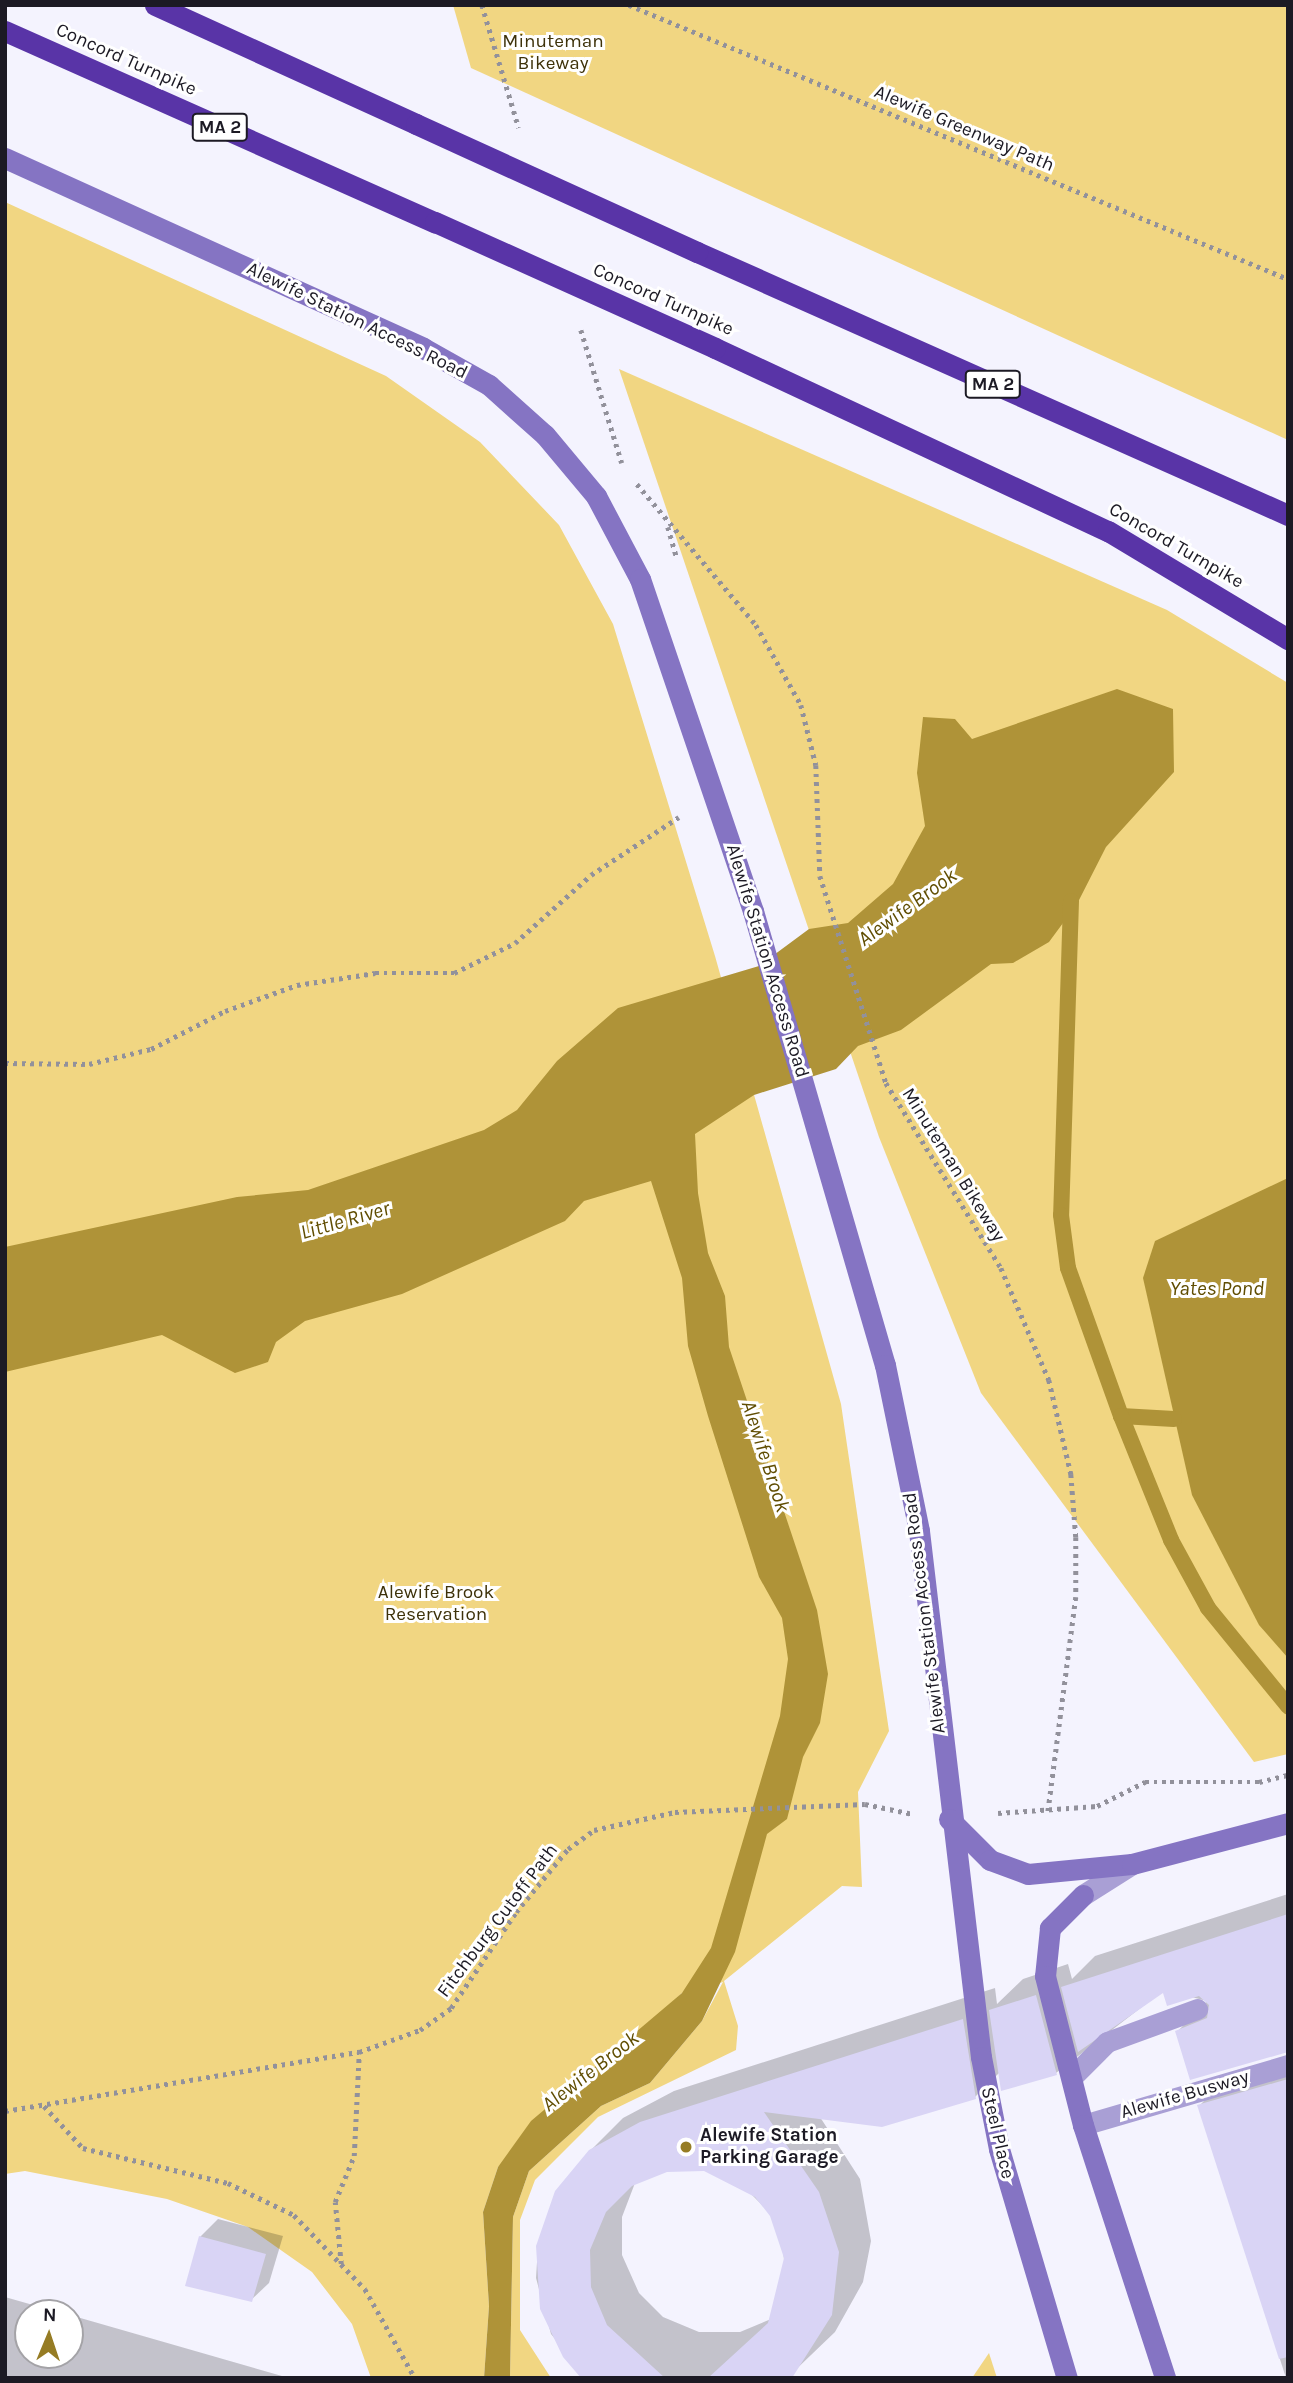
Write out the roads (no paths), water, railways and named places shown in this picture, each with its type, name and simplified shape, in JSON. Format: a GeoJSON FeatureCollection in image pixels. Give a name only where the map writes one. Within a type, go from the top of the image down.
{"type":"FeatureCollection","features":[{"type":"Feature","properties":{"kind":"highway","name":"MA 2"},"geometry":{"type":"LineString","coordinates":[[155,5],[697,253],[1288,515]]}},
{"type":"Feature","properties":{"kind":"highway","name":"Concord Turnpike"},"geometry":{"type":"LineString","coordinates":[[5,32],[715,348],[1108,531],[1288,639]]}},
{"type":"Feature","properties":{"kind":"main road","name":"Alewife Station Access Road"},"geometry":{"type":"LineString","coordinates":[[5,158],[423,348],[489,385],[545,435],[596,496],[640,579],[715,792],[814,1112],[885,1365],[919,1531],[956,1882]]}},
{"type":"Feature","properties":{"kind":"main road"},"geometry":{"type":"LineString","coordinates":[[949,1819],[989,1860],[1028,1874],[1132,1864],[1288,1823]]}},
{"type":"Feature","properties":{"kind":"main road","name":"Steel Place"},"geometry":{"type":"LineString","coordinates":[[956,1882],[999,2149],[1067,2378]]}},
{"type":"Feature","properties":{"kind":"main road"},"geometry":{"type":"LineString","coordinates":[[1083,1895],[1050,1928],[1045,1976],[1083,2125],[1165,2378]]}},
{"type":"Feature","properties":{"kind":"street"},"geometry":{"type":"LineString","coordinates":[[1083,1895],[1132,1864]]}},
{"type":"Feature","properties":{"kind":"street"},"geometry":{"type":"LineString","coordinates":[[1072,2077],[1107,2042],[1197,2009]]}},
{"type":"Feature","properties":{"kind":"street","name":"Alewife Busway"},"geometry":{"type":"LineString","coordinates":[[1083,2125],[1288,2065]]}},
{"type":"Feature","properties":{"kind":"water"},"geometry":{"type":"Polygon","coordinates":[[[1117,689],[1173,709],[1174,772],[1106,847],[1077,904],[1049,942],[1013,963],[991,964],[901,1030],[858,1046],[836,1069],[754,1095],[695,1134],[698,1193],[708,1253],[725,1296],[729,1347],[817,1610],[828,1674],[820,1723],[803,1757],[787,1819],[767,1834],[735,1952],[702,2021],[650,2083],[601,2106],[529,2171],[513,2217],[510,2378],[484,2378],[489,2306],[483,2212],[498,2167],[531,2121],[682,1993],[711,1948],[780,1716],[788,1659],[782,1618],[759,1577],[708,1416],[688,1346],[682,1278],[651,1181],[584,1201],[565,1221],[402,1294],[305,1321],[276,1342],[268,1362],[235,1373],[162,1335],[5,1372],[5,1247],[237,1197],[308,1190],[484,1130],[517,1110],[557,1061],[618,1008],[759,966],[809,929],[848,923],[893,884],[925,826],[917,773],[923,717],[955,719],[972,739],[1117,689]]]}},
{"type":"Feature","properties":{"kind":"water","name":"Yates Pond"},"geometry":{"type":"Polygon","coordinates":[[[1288,1178],[1288,1658],[1259,1625],[1192,1495],[1143,1278],[1155,1241],[1288,1178]]]}},
{"type":"Feature","properties":{"kind":"waterway"},"geometry":{"type":"LineString","coordinates":[[1071,901],[1061,1215],[1068,1268],[1121,1416],[1174,1419]]}},
{"type":"Feature","properties":{"kind":"waterway"},"geometry":{"type":"LineString","coordinates":[[1121,1416],[1171,1540],[1208,1608],[1288,1706]]}},
{"type":"Feature","properties":{"kind":"place","name":"Alewife Station Parking Garage"},"geometry":{"type":"Point","coordinates":[686,2147]}},
{"type":"Feature","properties":{"kind":"park label","name":"Minuteman Bikeway"},"geometry":{"type":"Point","coordinates":[553,53]}},
{"type":"Feature","properties":{"kind":"park label","name":"Alewife Brook Reservation"},"geometry":{"type":"Point","coordinates":[436,1604]}},
{"type":"Feature","properties":{"kind":"water label","name":"Alewife Brook"},"geometry":{"type":"Point","coordinates":[907,907]}},
{"type":"Feature","properties":{"kind":"water label","name":"Little River"},"geometry":{"type":"Point","coordinates":[345,1220]}},
{"type":"Feature","properties":{"kind":"water label","name":"Alewife Brook"},"geometry":{"type":"Point","coordinates":[766,1456]}},
{"type":"Feature","properties":{"kind":"water label","name":"Alewife Brook"},"geometry":{"type":"Point","coordinates":[590,2071]}}]}
